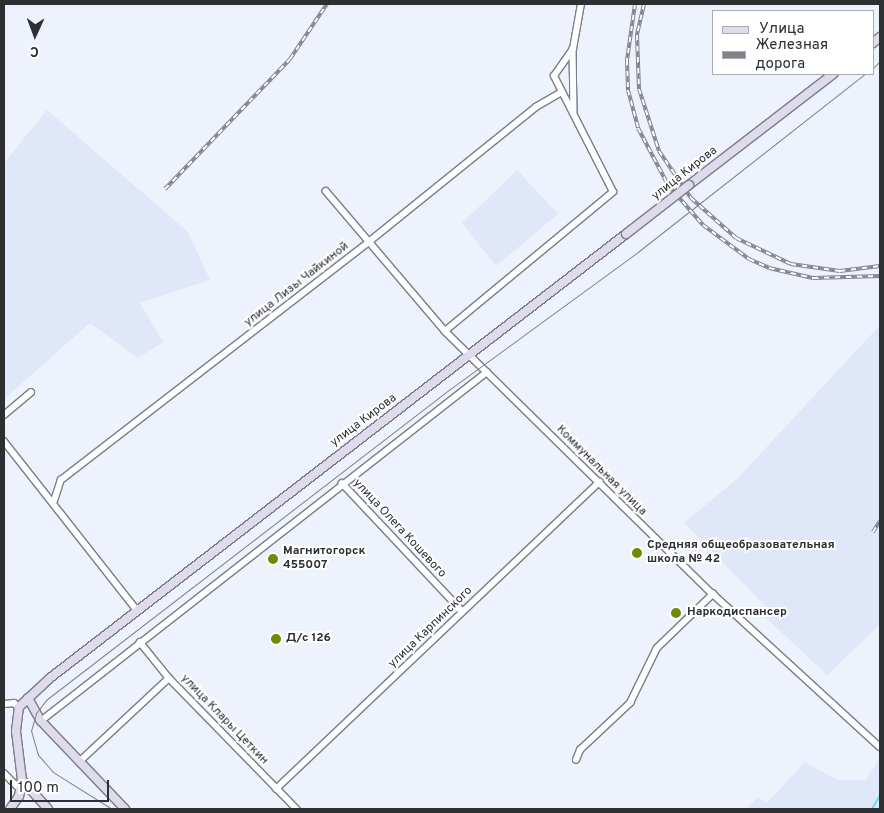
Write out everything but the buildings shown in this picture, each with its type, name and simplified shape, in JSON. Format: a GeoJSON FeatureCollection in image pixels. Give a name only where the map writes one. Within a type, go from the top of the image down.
{"type":"FeatureCollection","features":[{"type":"Feature","properties":{"kind":"main road","name":"улица Кирова"},"geometry":{"type":"LineString","coordinates":[[19,707],[138,611],[832,75]]}},
{"type":"Feature","properties":{"kind":"main road"},"geometry":{"type":"LineString","coordinates":[[28,698],[41,721],[125,809]]}},
{"type":"Feature","properties":{"kind":"main road"},"geometry":{"type":"LineString","coordinates":[[10,809],[21,790],[22,780],[16,731],[19,707]]}},
{"type":"Feature","properties":{"kind":"main road"},"geometry":{"type":"LineString","coordinates":[[22,780],[48,809]]}},
{"type":"Feature","properties":{"kind":"street"},"geometry":{"type":"LineString","coordinates":[[574,114],[573,49],[581,4]]}},
{"type":"Feature","properties":{"kind":"street"},"geometry":{"type":"LineString","coordinates":[[445,331],[613,192],[554,76],[573,49]]}},
{"type":"Feature","properties":{"kind":"street","name":"улица Лизы Чайкиной"},"geometry":{"type":"LineString","coordinates":[[54,501],[61,480],[370,241],[536,107],[562,92]]}},
{"type":"Feature","properties":{"kind":"street","name":"Коммунальная улица"},"geometry":{"type":"LineString","coordinates":[[326,191],[445,331],[713,594],[880,748]]}},
{"type":"Feature","properties":{"kind":"street"},"geometry":{"type":"LineString","coordinates":[[41,721],[342,483],[487,372]]}},
{"type":"Feature","properties":{"kind":"street"},"geometry":{"type":"LineString","coordinates":[[4,415],[31,392]]}},
{"type":"Feature","properties":{"kind":"street"},"geometry":{"type":"LineString","coordinates":[[4,441],[54,501],[138,611]]}},
{"type":"Feature","properties":{"kind":"street","name":"улица Карпинского"},"geometry":{"type":"LineString","coordinates":[[276,788],[599,482]]}},
{"type":"Feature","properties":{"kind":"street","name":"улица Олега Кошевого"},"geometry":{"type":"LineString","coordinates":[[342,483],[462,611]]}},
{"type":"Feature","properties":{"kind":"street"},"geometry":{"type":"LineString","coordinates":[[576,760],[580,750],[634,697],[657,648],[713,594]]}},
{"type":"Feature","properties":{"kind":"street","name":"улица Клары Цеткин"},"geometry":{"type":"LineString","coordinates":[[140,642],[168,678],[297,809]]}},
{"type":"Feature","properties":{"kind":"street"},"geometry":{"type":"LineString","coordinates":[[79,762],[168,678]]}},
{"type":"Feature","properties":{"kind":"street"},"geometry":{"type":"LineString","coordinates":[[4,704],[14,703],[19,707]]}},
{"type":"Feature","properties":{"kind":"street"},"geometry":{"type":"LineString","coordinates":[[4,773],[21,790]]}},
{"type":"Feature","properties":{"kind":"shaded area"},"geometry":{"type":"Polygon","coordinates":[[[47,110],[188,232],[210,280],[140,303],[163,342],[138,358],[90,323],[4,399],[4,163],[47,110]]]}},
{"type":"Feature","properties":{"kind":"shaded area"},"geometry":{"type":"Polygon","coordinates":[[[517,170],[558,214],[496,266],[462,223],[517,170]]]}},
{"type":"Feature","properties":{"kind":"shaded area"},"geometry":{"type":"Polygon","coordinates":[[[880,325],[880,625],[827,675],[766,618],[770,611],[684,523],[737,479],[880,325]]]}},
{"type":"Feature","properties":{"kind":"shaded area"},"geometry":{"type":"Polygon","coordinates":[[[880,757],[880,809],[746,809],[758,797],[767,803],[805,762],[837,780],[866,780],[880,757]]]}},
{"type":"Feature","properties":{"kind":"waterway"},"geometry":{"type":"LineString","coordinates":[[872,809],[880,795]]}},
{"type":"Feature","properties":{"kind":"tram line"},"geometry":{"type":"LineString","coordinates":[[874,67],[880,61]]}},
{"type":"Feature","properties":{"kind":"tram line"},"geometry":{"type":"LineString","coordinates":[[112,809],[53,772],[38,755],[31,731],[36,713],[46,700],[450,389],[639,251],[864,75]]}},
{"type":"Feature","properties":{"kind":"railway"},"geometry":{"type":"LineString","coordinates":[[165,189],[290,59],[327,4]]}},
{"type":"Feature","properties":{"kind":"railway"},"geometry":{"type":"LineString","coordinates":[[635,4],[627,60],[628,90],[638,128],[668,185],[703,225],[749,259],[769,268],[813,278],[880,276]]}},
{"type":"Feature","properties":{"kind":"railway"},"geometry":{"type":"LineString","coordinates":[[644,4],[637,35],[639,89],[659,151],[691,198],[736,238],[791,264],[840,271],[880,266]]}},
{"type":"Feature","properties":{"kind":"railway"},"geometry":{"type":"LineString","coordinates":[[873,532],[880,521]]}},
{"type":"Feature","properties":{"kind":"place","name":"Средняя общеобразовательная школа № 42"},"geometry":{"type":"Point","coordinates":[637,553]}},
{"type":"Feature","properties":{"kind":"place","name":"Магнитогорск 455007"},"geometry":{"type":"Point","coordinates":[273,559]}},
{"type":"Feature","properties":{"kind":"place","name":"Наркодиспансер"},"geometry":{"type":"Point","coordinates":[676,613]}},
{"type":"Feature","properties":{"kind":"place","name":"Д/с 126"},"geometry":{"type":"Point","coordinates":[276,639]}}]}
